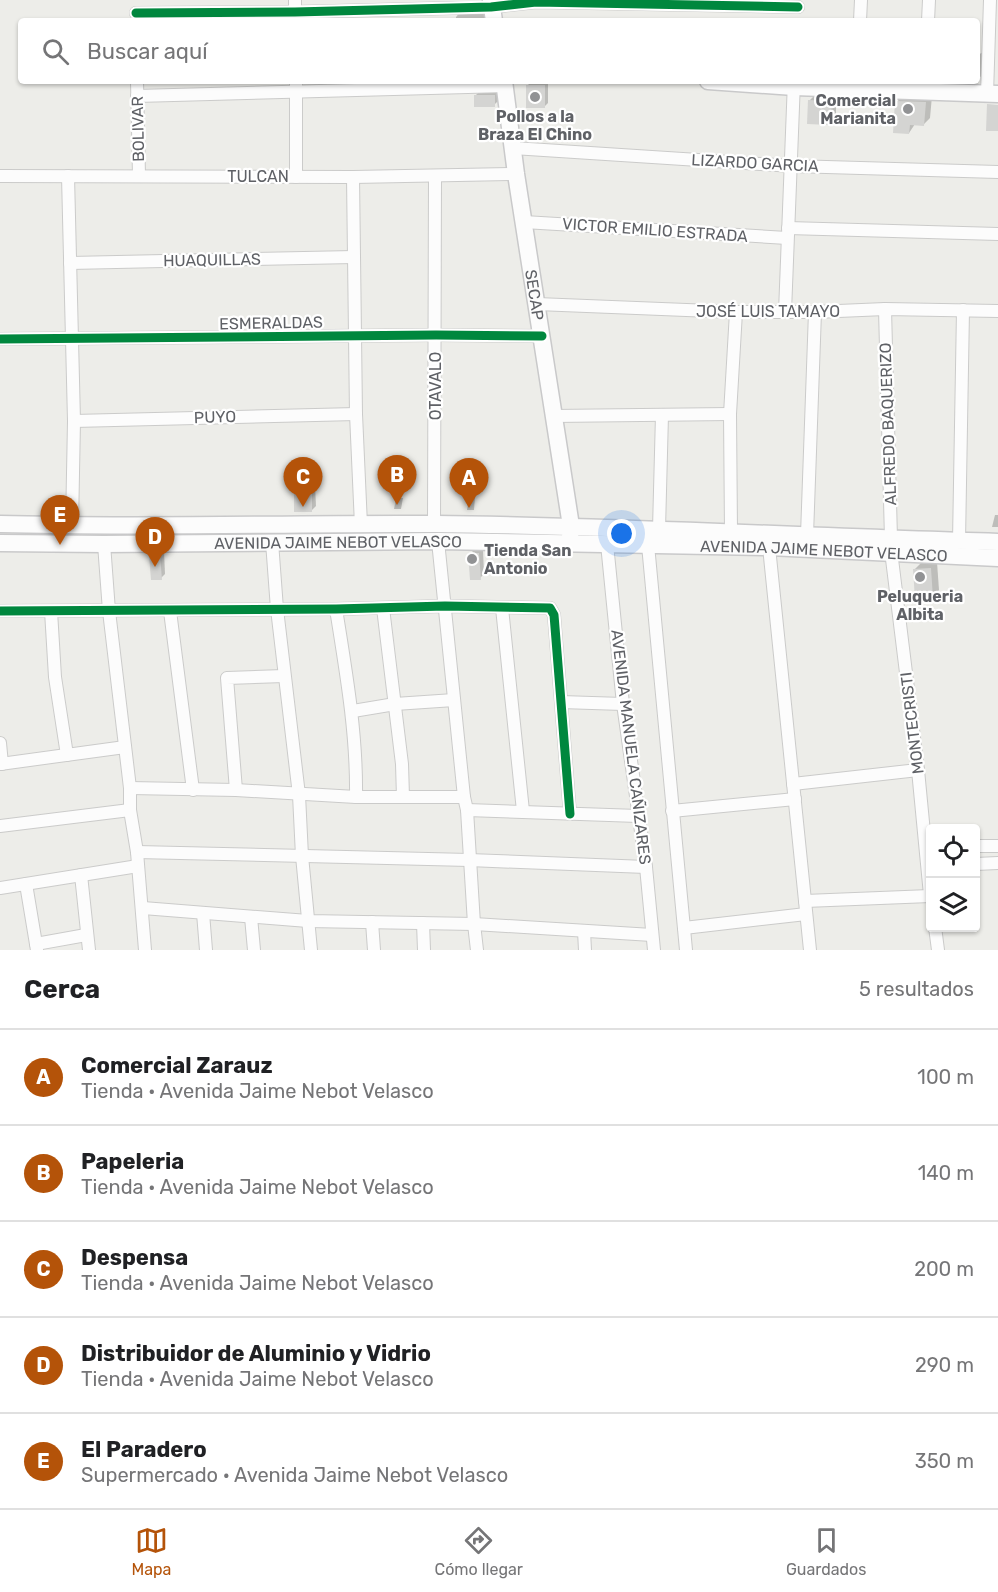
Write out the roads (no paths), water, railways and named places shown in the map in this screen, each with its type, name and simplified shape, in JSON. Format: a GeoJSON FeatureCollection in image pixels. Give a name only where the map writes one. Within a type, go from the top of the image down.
{"type":"FeatureCollection","features":[{"type":"Feature","properties":{"kind":"main road","name":"SECAP"},"geometry":{"type":"LineString","coordinates":[[505,84],[516,174],[570,535]]}},
{"type":"Feature","properties":{"kind":"main road"},"geometry":{"type":"LineString","coordinates":[[794,84],[925,86],[993,94]]}},
{"type":"Feature","properties":{"kind":"main road","name":"AVENIDA JAIME NEBOT VELASCO"},"geometry":{"type":"LineString","coordinates":[[0,524],[72,526],[434,524],[769,547],[891,545],[960,541],[998,542]]}},
{"type":"Feature","properties":{"kind":"main road","name":"AVENIDA JAIME NEBOT VELASCO"},"geometry":{"type":"LineString","coordinates":[[0,543],[438,541],[570,535],[608,544],[638,539],[658,529],[807,535],[998,558]]}},
{"type":"Feature","properties":{"kind":"street"},"geometry":{"type":"LineString","coordinates":[[136,0],[136,17],[295,11],[492,9],[536,2],[798,3],[797,18]]}},
{"type":"Feature","properties":{"kind":"street"},"geometry":{"type":"LineString","coordinates":[[860,18],[861,0]]}},
{"type":"Feature","properties":{"kind":"street"},"geometry":{"type":"LineString","coordinates":[[928,18],[929,0]]}},
{"type":"Feature","properties":{"kind":"street"},"geometry":{"type":"LineString","coordinates":[[990,0],[993,94]]}},
{"type":"Feature","properties":{"kind":"street","name":"BOLIVAR"},"geometry":{"type":"LineString","coordinates":[[137,84],[139,176]]}},
{"type":"Feature","properties":{"kind":"street"},"geometry":{"type":"LineString","coordinates":[[137,96],[296,86],[505,84]]}},
{"type":"Feature","properties":{"kind":"street"},"geometry":{"type":"LineString","coordinates":[[785,312],[794,84]]}},
{"type":"Feature","properties":{"kind":"street"},"geometry":{"type":"LineString","coordinates":[[296,86],[296,177]]}},
{"type":"Feature","properties":{"kind":"street","name":"LIZARDO GARCIA"},"geometry":{"type":"LineString","coordinates":[[513,148],[792,166],[998,172]]}},
{"type":"Feature","properties":{"kind":"street","name":"TULCAN"},"geometry":{"type":"LineString","coordinates":[[0,176],[353,177],[516,174]]}},
{"type":"Feature","properties":{"kind":"street"},"geometry":{"type":"LineString","coordinates":[[68,176],[74,422],[72,526]]}},
{"type":"Feature","properties":{"kind":"street","name":"OTAVALO"},"geometry":{"type":"LineString","coordinates":[[434,524],[435,176]]}},
{"type":"Feature","properties":{"kind":"street"},"geometry":{"type":"LineString","coordinates":[[353,177],[356,414],[361,525]]}},
{"type":"Feature","properties":{"kind":"street","name":"VICTOR EMILIO ESTRADA"},"geometry":{"type":"LineString","coordinates":[[524,222],[787,233],[998,234]]}},
{"type":"Feature","properties":{"kind":"street","name":"HUAQUILLAS"},"geometry":{"type":"LineString","coordinates":[[70,263],[354,258]]}},
{"type":"Feature","properties":{"kind":"street","name":"JOSÉ LUIS TAMAYO"},"geometry":{"type":"LineString","coordinates":[[537,304],[736,312],[885,309],[998,310]]}},
{"type":"Feature","properties":{"kind":"street","name":"ALFREDO BAQUERIZO"},"geometry":{"type":"LineString","coordinates":[[885,309],[891,545]]}},
{"type":"Feature","properties":{"kind":"street"},"geometry":{"type":"LineString","coordinates":[[960,541],[963,310]]}},
{"type":"Feature","properties":{"kind":"street"},"geometry":{"type":"LineString","coordinates":[[731,532],[730,414],[736,312]]}},
{"type":"Feature","properties":{"kind":"street"},"geometry":{"type":"LineString","coordinates":[[807,535],[814,312]]}},
{"type":"Feature","properties":{"kind":"street","name":"ESMERALDAS"},"geometry":{"type":"LineString","coordinates":[[0,339],[542,336]]}},
{"type":"Feature","properties":{"kind":"street","name":"PUYO"},"geometry":{"type":"LineString","coordinates":[[74,422],[356,414]]}},
{"type":"Feature","properties":{"kind":"street"},"geometry":{"type":"LineString","coordinates":[[553,416],[730,414]]}},
{"type":"Feature","properties":{"kind":"street"},"geometry":{"type":"LineString","coordinates":[[658,529],[662,415]]}},
{"type":"Feature","properties":{"kind":"street","name":"AVENIDA MANUELA CAÑIZARES"},"geometry":{"type":"LineString","coordinates":[[638,539],[672,811],[686,950]]}},
{"type":"Feature","properties":{"kind":"street"},"geometry":{"type":"LineString","coordinates":[[438,541],[467,810],[477,950]]}},
{"type":"Feature","properties":{"kind":"street"},"geometry":{"type":"LineString","coordinates":[[272,542],[284,676],[300,795],[302,856],[311,950]]}},
{"type":"Feature","properties":{"kind":"street"},"geometry":{"type":"LineString","coordinates":[[104,544],[109,611],[130,788],[130,810],[143,908],[145,950]]}},
{"type":"Feature","properties":{"kind":"street","name":"AVENIDA MANUELA CAÑIZARES"},"geometry":{"type":"LineString","coordinates":[[608,544],[623,704],[646,867],[654,950]]}},
{"type":"Feature","properties":{"kind":"street","name":"MONTECRISTI"},"geometry":{"type":"LineString","coordinates":[[891,545],[926,831]]}},
{"type":"Feature","properties":{"kind":"street"},"geometry":{"type":"LineString","coordinates":[[769,547],[810,950]]}},
{"type":"Feature","properties":{"kind":"street"},"geometry":{"type":"LineString","coordinates":[[0,611],[445,606],[502,608],[542,606],[550,608],[554,615],[570,814]]}},
{"type":"Feature","properties":{"kind":"street"},"geometry":{"type":"LineString","coordinates":[[383,608],[395,704],[403,797]]}},
{"type":"Feature","properties":{"kind":"street"},"geometry":{"type":"LineString","coordinates":[[502,608],[523,811]]}},
{"type":"Feature","properties":{"kind":"street"},"geometry":{"type":"LineString","coordinates":[[336,609],[352,711],[357,767],[356,797]]}},
{"type":"Feature","properties":{"kind":"street"},"geometry":{"type":"LineString","coordinates":[[170,610],[193,790]]}},
{"type":"Feature","properties":{"kind":"street"},"geometry":{"type":"LineString","coordinates":[[51,611],[55,677],[67,755]]}},
{"type":"Feature","properties":{"kind":"street"},"geometry":{"type":"LineString","coordinates":[[236,790],[228,678],[284,676]]}},
{"type":"Feature","properties":{"kind":"street"},"geometry":{"type":"LineString","coordinates":[[352,711],[395,704],[454,700]]}},
{"type":"Feature","properties":{"kind":"street"},"geometry":{"type":"LineString","coordinates":[[561,702],[623,704]]}},
{"type":"Feature","properties":{"kind":"street"},"geometry":{"type":"LineString","coordinates":[[0,743],[1,764],[125,747]]}},
{"type":"Feature","properties":{"kind":"street"},"geometry":{"type":"LineString","coordinates":[[793,784],[918,770]]}},
{"type":"Feature","properties":{"kind":"street"},"geometry":{"type":"LineString","coordinates":[[130,788],[236,790],[356,797],[464,797]]}},
{"type":"Feature","properties":{"kind":"street"},"geometry":{"type":"LineString","coordinates":[[672,811],[795,799]]}},
{"type":"Feature","properties":{"kind":"street"},"geometry":{"type":"LineString","coordinates":[[0,826],[130,810]]}},
{"type":"Feature","properties":{"kind":"street"},"geometry":{"type":"LineString","coordinates":[[467,810],[638,816]]}},
{"type":"Feature","properties":{"kind":"street"},"geometry":{"type":"LineString","coordinates":[[980,846],[998,846]]}},
{"type":"Feature","properties":{"kind":"street"},"geometry":{"type":"LineString","coordinates":[[137,852],[646,867]]}},
{"type":"Feature","properties":{"kind":"street"},"geometry":{"type":"LineString","coordinates":[[980,864],[998,863]]}},
{"type":"Feature","properties":{"kind":"street"},"geometry":{"type":"LineString","coordinates":[[0,888],[138,866]]}},
{"type":"Feature","properties":{"kind":"street"},"geometry":{"type":"LineString","coordinates":[[81,875],[89,950]]}},
{"type":"Feature","properties":{"kind":"street"},"geometry":{"type":"LineString","coordinates":[[26,884],[37,947],[86,935]]}},
{"type":"Feature","properties":{"kind":"street"},"geometry":{"type":"LineString","coordinates":[[684,928],[806,907],[926,895]]}},
{"type":"Feature","properties":{"kind":"street"},"geometry":{"type":"LineString","coordinates":[[143,908],[308,921],[474,924],[652,935]]}},
{"type":"Feature","properties":{"kind":"street"},"geometry":{"type":"LineString","coordinates":[[203,914],[206,950]]}},
{"type":"Feature","properties":{"kind":"street"},"geometry":{"type":"LineString","coordinates":[[251,917],[254,950]]}},
{"type":"Feature","properties":{"kind":"street"},"geometry":{"type":"LineString","coordinates":[[372,922],[374,950]]}},
{"type":"Feature","properties":{"kind":"street"},"geometry":{"type":"LineString","coordinates":[[423,923],[424,950]]}},
{"type":"Feature","properties":{"kind":"street"},"geometry":{"type":"LineString","coordinates":[[584,931],[585,950]]}},
{"type":"Feature","properties":{"kind":"street"},"geometry":{"type":"LineString","coordinates":[[936,932],[938,950]]}},
{"type":"Feature","properties":{"kind":"place","name":"Pollos a la Braza El Chino"},"geometry":{"type":"Point","coordinates":[535,97]}},
{"type":"Feature","properties":{"kind":"place","name":"Comercial Marianita"},"geometry":{"type":"Point","coordinates":[908,109]}},
{"type":"Feature","properties":{"kind":"place","name":"Papeleria"},"geometry":{"type":"Point","coordinates":[397,505]}},
{"type":"Feature","properties":{"kind":"place","name":"Despensa"},"geometry":{"type":"Point","coordinates":[303,507]}},
{"type":"Feature","properties":{"kind":"place","name":"Comercial Zarauz"},"geometry":{"type":"Point","coordinates":[469,508]}},
{"type":"Feature","properties":{"kind":"place","name":"El Paradero"},"geometry":{"type":"Point","coordinates":[60,545]}},
{"type":"Feature","properties":{"kind":"place","name":"Tienda San Antonio"},"geometry":{"type":"Point","coordinates":[472,559]}},
{"type":"Feature","properties":{"kind":"place","name":"Distribuidor de Aluminio y Vidrio"},"geometry":{"type":"Point","coordinates":[155,567]}},
{"type":"Feature","properties":{"kind":"place","name":"Peluqueria Albita"},"geometry":{"type":"Point","coordinates":[920,577]}}]}
